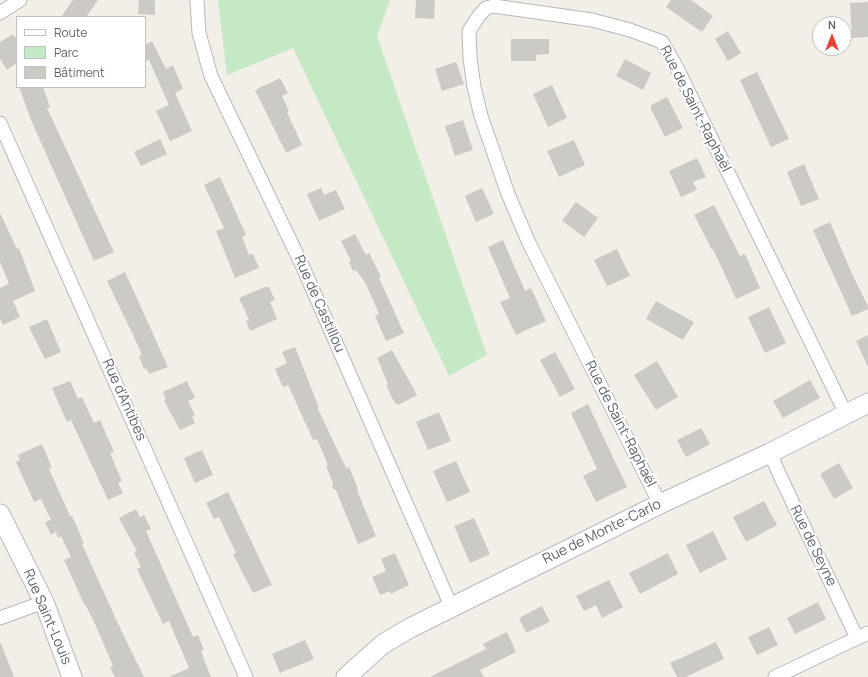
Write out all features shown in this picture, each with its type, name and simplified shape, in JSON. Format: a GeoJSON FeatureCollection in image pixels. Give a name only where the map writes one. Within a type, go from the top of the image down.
{"type":"FeatureCollection","features":[{"type":"Feature","properties":{"kind":"street"},"geometry":{"type":"LineString","coordinates":[[0,13],[20,0]]}},
{"type":"Feature","properties":{"kind":"street","name":"Rue de Castillou"},"geometry":{"type":"LineString","coordinates":[[197,0],[199,33],[211,76],[302,265],[451,606]]}},
{"type":"Feature","properties":{"kind":"street","name":"Rue de Saint-Raphaël"},"geometry":{"type":"LineString","coordinates":[[660,504],[529,243],[508,194],[481,116],[474,86],[470,58],[469,31],[486,8],[494,6],[592,20],[630,30],[662,42],[677,68],[846,414]]}},
{"type":"Feature","properties":{"kind":"street","name":"Rue d'Antibes"},"geometry":{"type":"LineString","coordinates":[[0,123],[246,677]]}},
{"type":"Feature","properties":{"kind":"street","name":"Rue de Monte-Carlo"},"geometry":{"type":"LineString","coordinates":[[346,677],[383,644],[451,606],[660,504],[770,453],[868,403]]}},
{"type":"Feature","properties":{"kind":"street","name":"Rue de Seyne"},"geometry":{"type":"LineString","coordinates":[[770,453],[781,478],[863,635]]}},
{"type":"Feature","properties":{"kind":"street","name":"Rue Saint-Louis"},"geometry":{"type":"LineString","coordinates":[[0,514],[44,602],[72,677]]}},
{"type":"Feature","properties":{"kind":"street"},"geometry":{"type":"LineString","coordinates":[[0,618],[44,602]]}},
{"type":"Feature","properties":{"kind":"street"},"geometry":{"type":"LineString","coordinates":[[775,677],[863,635]]}},
{"type":"Feature","properties":{"kind":"green space"},"geometry":{"type":"Polygon","coordinates":[[[218,0],[390,0],[377,36],[487,355],[449,376],[293,48],[227,75],[218,0]]]}},
{"type":"Feature","properties":{"kind":"building"},"geometry":{"type":"Polygon","coordinates":[[[73,0],[98,0],[87,16],[62,16],[73,0]]]}},
{"type":"Feature","properties":{"kind":"building"},"geometry":{"type":"Polygon","coordinates":[[[139,0],[155,0],[155,15],[138,14],[139,0]]]}},
{"type":"Feature","properties":{"kind":"building"},"geometry":{"type":"Polygon","coordinates":[[[416,0],[435,0],[434,19],[415,18],[416,0]]]}},
{"type":"Feature","properties":{"kind":"building"},"geometry":{"type":"Polygon","coordinates":[[[671,0],[691,0],[713,16],[702,32],[666,7],[671,0]]]}},
{"type":"Feature","properties":{"kind":"building"},"geometry":{"type":"Polygon","coordinates":[[[868,2],[868,37],[852,38],[852,16],[851,16],[850,3],[868,2]]]}},
{"type":"Feature","properties":{"kind":"building"},"geometry":{"type":"Polygon","coordinates":[[[728,31],[741,53],[728,61],[715,39],[728,31]]]}},
{"type":"Feature","properties":{"kind":"building"},"geometry":{"type":"Polygon","coordinates":[[[13,34],[16,38],[16,64],[7,70],[0,59],[0,42],[13,34]]]}},
{"type":"Feature","properties":{"kind":"building"},"geometry":{"type":"Polygon","coordinates":[[[511,39],[549,39],[549,54],[536,55],[536,61],[511,61],[511,39]]]}},
{"type":"Feature","properties":{"kind":"building"},"geometry":{"type":"Polygon","coordinates":[[[152,41],[166,69],[173,65],[183,89],[175,93],[192,131],[170,141],[156,111],[169,105],[149,60],[146,62],[146,44],[152,41]]]}},
{"type":"Feature","properties":{"kind":"building"},"geometry":{"type":"Polygon","coordinates":[[[625,59],[651,73],[643,90],[616,76],[625,59]]]}},
{"type":"Feature","properties":{"kind":"building"},"geometry":{"type":"Polygon","coordinates":[[[456,62],[464,84],[442,91],[435,69],[456,62]]]}},
{"type":"Feature","properties":{"kind":"building"},"geometry":{"type":"Polygon","coordinates":[[[757,72],[789,139],[771,147],[740,80],[757,72]]]}},
{"type":"Feature","properties":{"kind":"building"},"geometry":{"type":"Polygon","coordinates":[[[280,78],[288,93],[282,96],[289,111],[287,112],[302,145],[286,153],[255,90],[280,78]]]}},
{"type":"Feature","properties":{"kind":"building"},"geometry":{"type":"Polygon","coordinates":[[[552,85],[567,118],[548,127],[533,94],[552,85]]]}},
{"type":"Feature","properties":{"kind":"building"},"geometry":{"type":"Polygon","coordinates":[[[19,88],[43,88],[50,107],[47,108],[114,252],[94,261],[31,120],[19,88]]]}},
{"type":"Feature","properties":{"kind":"building"},"geometry":{"type":"Polygon","coordinates":[[[667,97],[683,128],[665,137],[651,109],[651,105],[667,97]]]}},
{"type":"Feature","properties":{"kind":"building"},"geometry":{"type":"Polygon","coordinates":[[[463,120],[473,150],[455,156],[445,126],[463,120]]]}},
{"type":"Feature","properties":{"kind":"building"},"geometry":{"type":"Polygon","coordinates":[[[160,139],[167,154],[141,166],[134,152],[160,139]]]}},
{"type":"Feature","properties":{"kind":"building"},"geometry":{"type":"Polygon","coordinates":[[[574,140],[585,165],[559,177],[547,151],[574,140]]]}},
{"type":"Feature","properties":{"kind":"building"},"geometry":{"type":"Polygon","coordinates":[[[697,158],[706,177],[693,182],[697,190],[681,197],[669,171],[697,158]]]}},
{"type":"Feature","properties":{"kind":"building"},"geometry":{"type":"Polygon","coordinates":[[[804,164],[819,199],[801,206],[787,172],[804,164]]]}},
{"type":"Feature","properties":{"kind":"building"},"geometry":{"type":"Polygon","coordinates":[[[220,177],[246,235],[242,237],[249,255],[253,254],[259,268],[235,278],[216,231],[224,228],[204,185],[220,177]]]}},
{"type":"Feature","properties":{"kind":"building"},"geometry":{"type":"Polygon","coordinates":[[[321,188],[324,195],[336,190],[345,209],[319,221],[307,194],[321,188]]]}},
{"type":"Feature","properties":{"kind":"building"},"geometry":{"type":"Polygon","coordinates":[[[482,188],[494,214],[476,222],[465,196],[482,188]]]}},
{"type":"Feature","properties":{"kind":"building"},"geometry":{"type":"Polygon","coordinates":[[[576,202],[598,218],[584,237],[562,221],[576,202]]]}},
{"type":"Feature","properties":{"kind":"building"},"geometry":{"type":"Polygon","coordinates":[[[714,205],[740,256],[745,254],[760,288],[736,299],[713,249],[712,250],[694,215],[714,205]]]}},
{"type":"Feature","properties":{"kind":"building"},"geometry":{"type":"Polygon","coordinates":[[[0,213],[17,249],[19,248],[35,291],[13,301],[20,317],[3,325],[0,319],[0,288],[9,284],[0,262],[0,213]]]}},
{"type":"Feature","properties":{"kind":"building"},"geometry":{"type":"Polygon","coordinates":[[[830,222],[852,274],[868,306],[868,309],[852,316],[813,230],[830,222]]]}},
{"type":"Feature","properties":{"kind":"building"},"geometry":{"type":"Polygon","coordinates":[[[355,234],[366,255],[369,253],[381,277],[379,278],[404,333],[386,341],[375,316],[379,314],[366,284],[356,270],[353,271],[349,262],[351,261],[341,241],[355,234]]]}},
{"type":"Feature","properties":{"kind":"building"},"geometry":{"type":"Polygon","coordinates":[[[503,240],[525,291],[531,288],[546,321],[516,335],[500,302],[510,298],[488,247],[503,240]]]}},
{"type":"Feature","properties":{"kind":"building"},"geometry":{"type":"Polygon","coordinates":[[[617,249],[630,276],[607,286],[594,260],[617,249]]]}},
{"type":"Feature","properties":{"kind":"building"},"geometry":{"type":"Polygon","coordinates":[[[125,272],[168,367],[149,374],[146,368],[144,369],[139,356],[142,355],[107,281],[125,272]]]}},
{"type":"Feature","properties":{"kind":"building"},"geometry":{"type":"Polygon","coordinates":[[[265,287],[269,287],[275,300],[270,302],[277,319],[250,331],[246,321],[249,320],[239,298],[265,287]]]}},
{"type":"Feature","properties":{"kind":"building"},"geometry":{"type":"Polygon","coordinates":[[[656,301],[694,322],[683,340],[646,319],[656,301]]]}},
{"type":"Feature","properties":{"kind":"building"},"geometry":{"type":"Polygon","coordinates":[[[769,307],[786,343],[765,353],[748,317],[769,307]]]}},
{"type":"Feature","properties":{"kind":"building"},"geometry":{"type":"Polygon","coordinates":[[[47,319],[61,352],[45,359],[29,327],[47,319]]]}},
{"type":"Feature","properties":{"kind":"building"},"geometry":{"type":"Polygon","coordinates":[[[868,335],[868,367],[856,341],[868,335]]]}},
{"type":"Feature","properties":{"kind":"building"},"geometry":{"type":"Polygon","coordinates":[[[295,347],[318,405],[318,409],[346,468],[349,467],[376,536],[358,544],[336,490],[332,488],[333,483],[326,466],[328,465],[317,439],[313,440],[288,385],[283,387],[275,369],[287,363],[282,352],[295,347]]]}},
{"type":"Feature","properties":{"kind":"building"},"geometry":{"type":"Polygon","coordinates":[[[392,350],[417,395],[398,405],[397,403],[395,404],[386,385],[388,384],[377,358],[392,350]]]}},
{"type":"Feature","properties":{"kind":"building"},"geometry":{"type":"Polygon","coordinates":[[[555,352],[575,389],[560,397],[540,360],[555,352]]]}},
{"type":"Feature","properties":{"kind":"building"},"geometry":{"type":"Polygon","coordinates":[[[657,361],[678,397],[656,410],[634,375],[657,361]]]}},
{"type":"Feature","properties":{"kind":"building"},"geometry":{"type":"Polygon","coordinates":[[[810,380],[820,398],[783,418],[773,401],[810,380]]]}},
{"type":"Feature","properties":{"kind":"building"},"geometry":{"type":"Polygon","coordinates":[[[70,381],[78,399],[82,397],[94,423],[100,420],[114,452],[110,453],[122,481],[118,483],[123,493],[108,500],[71,420],[67,422],[52,388],[70,381]]]}},
{"type":"Feature","properties":{"kind":"building"},"geometry":{"type":"Polygon","coordinates":[[[187,381],[195,398],[188,401],[195,415],[192,416],[195,423],[180,430],[164,401],[166,400],[163,392],[187,381]]]}},
{"type":"Feature","properties":{"kind":"building"},"geometry":{"type":"Polygon","coordinates":[[[588,404],[627,487],[596,502],[583,476],[597,469],[571,413],[588,404]]]}},
{"type":"Feature","properties":{"kind":"building"},"geometry":{"type":"Polygon","coordinates":[[[439,412],[451,441],[428,450],[416,422],[439,412]]]}},
{"type":"Feature","properties":{"kind":"building"},"geometry":{"type":"Polygon","coordinates":[[[701,428],[710,444],[686,457],[677,440],[701,428]]]}},
{"type":"Feature","properties":{"kind":"building"},"geometry":{"type":"Polygon","coordinates":[[[42,444],[52,468],[49,469],[70,516],[72,516],[84,543],[82,544],[121,630],[144,677],[115,677],[110,668],[113,666],[96,626],[64,560],[71,557],[61,536],[58,538],[56,532],[51,535],[45,522],[51,520],[41,499],[34,502],[16,462],[20,460],[18,455],[42,444]]]}},
{"type":"Feature","properties":{"kind":"building"},"geometry":{"type":"Polygon","coordinates":[[[202,450],[213,475],[195,483],[184,458],[202,450]]]}},
{"type":"Feature","properties":{"kind":"building"},"geometry":{"type":"Polygon","coordinates":[[[456,461],[470,492],[447,502],[433,471],[456,461]]]}},
{"type":"Feature","properties":{"kind":"building"},"geometry":{"type":"Polygon","coordinates":[[[839,463],[853,488],[834,499],[820,474],[839,463]]]}},
{"type":"Feature","properties":{"kind":"building"},"geometry":{"type":"Polygon","coordinates":[[[228,492],[272,585],[253,593],[233,554],[236,553],[219,517],[214,519],[206,503],[228,492]]]}},
{"type":"Feature","properties":{"kind":"building"},"geometry":{"type":"Polygon","coordinates":[[[764,501],[777,525],[746,542],[733,517],[764,501]]]}},
{"type":"Feature","properties":{"kind":"building"},"geometry":{"type":"Polygon","coordinates":[[[136,509],[140,517],[144,515],[151,529],[146,531],[193,637],[198,635],[204,650],[201,651],[211,677],[169,677],[189,668],[169,621],[163,624],[137,569],[141,567],[134,552],[137,551],[119,518],[136,509]]]}},
{"type":"Feature","properties":{"kind":"building"},"geometry":{"type":"Polygon","coordinates":[[[474,518],[490,554],[470,563],[454,526],[474,518]]]}},
{"type":"Feature","properties":{"kind":"building"},"geometry":{"type":"Polygon","coordinates":[[[713,531],[727,559],[700,573],[686,545],[713,531]]]}},
{"type":"Feature","properties":{"kind":"building"},"geometry":{"type":"Polygon","coordinates":[[[395,553],[409,585],[391,594],[390,591],[380,595],[372,577],[386,571],[381,559],[395,553]]]}},
{"type":"Feature","properties":{"kind":"building"},"geometry":{"type":"Polygon","coordinates":[[[668,553],[678,574],[640,594],[629,573],[668,553]]]}},
{"type":"Feature","properties":{"kind":"building"},"geometry":{"type":"Polygon","coordinates":[[[609,580],[623,607],[602,618],[596,605],[584,611],[576,596],[609,580]]]}},
{"type":"Feature","properties":{"kind":"building"},"geometry":{"type":"Polygon","coordinates":[[[818,602],[826,619],[795,634],[787,618],[818,602]]]}},
{"type":"Feature","properties":{"kind":"building"},"geometry":{"type":"Polygon","coordinates":[[[542,606],[550,622],[526,633],[519,618],[542,606]]]}},
{"type":"Feature","properties":{"kind":"building"},"geometry":{"type":"Polygon","coordinates":[[[769,627],[778,645],[757,655],[748,637],[769,627]]]}},
{"type":"Feature","properties":{"kind":"building"},"geometry":{"type":"Polygon","coordinates":[[[507,632],[516,652],[480,670],[484,677],[430,677],[486,649],[483,644],[507,632]]]}},
{"type":"Feature","properties":{"kind":"building"},"geometry":{"type":"Polygon","coordinates":[[[305,640],[314,659],[280,673],[272,654],[305,640]]]}},
{"type":"Feature","properties":{"kind":"building"},"geometry":{"type":"Polygon","coordinates":[[[716,642],[724,659],[686,677],[677,677],[670,663],[716,642]]]}},
{"type":"Feature","properties":{"kind":"building"},"geometry":{"type":"Polygon","coordinates":[[[1,643],[14,677],[0,677],[1,643]]]}}]}
